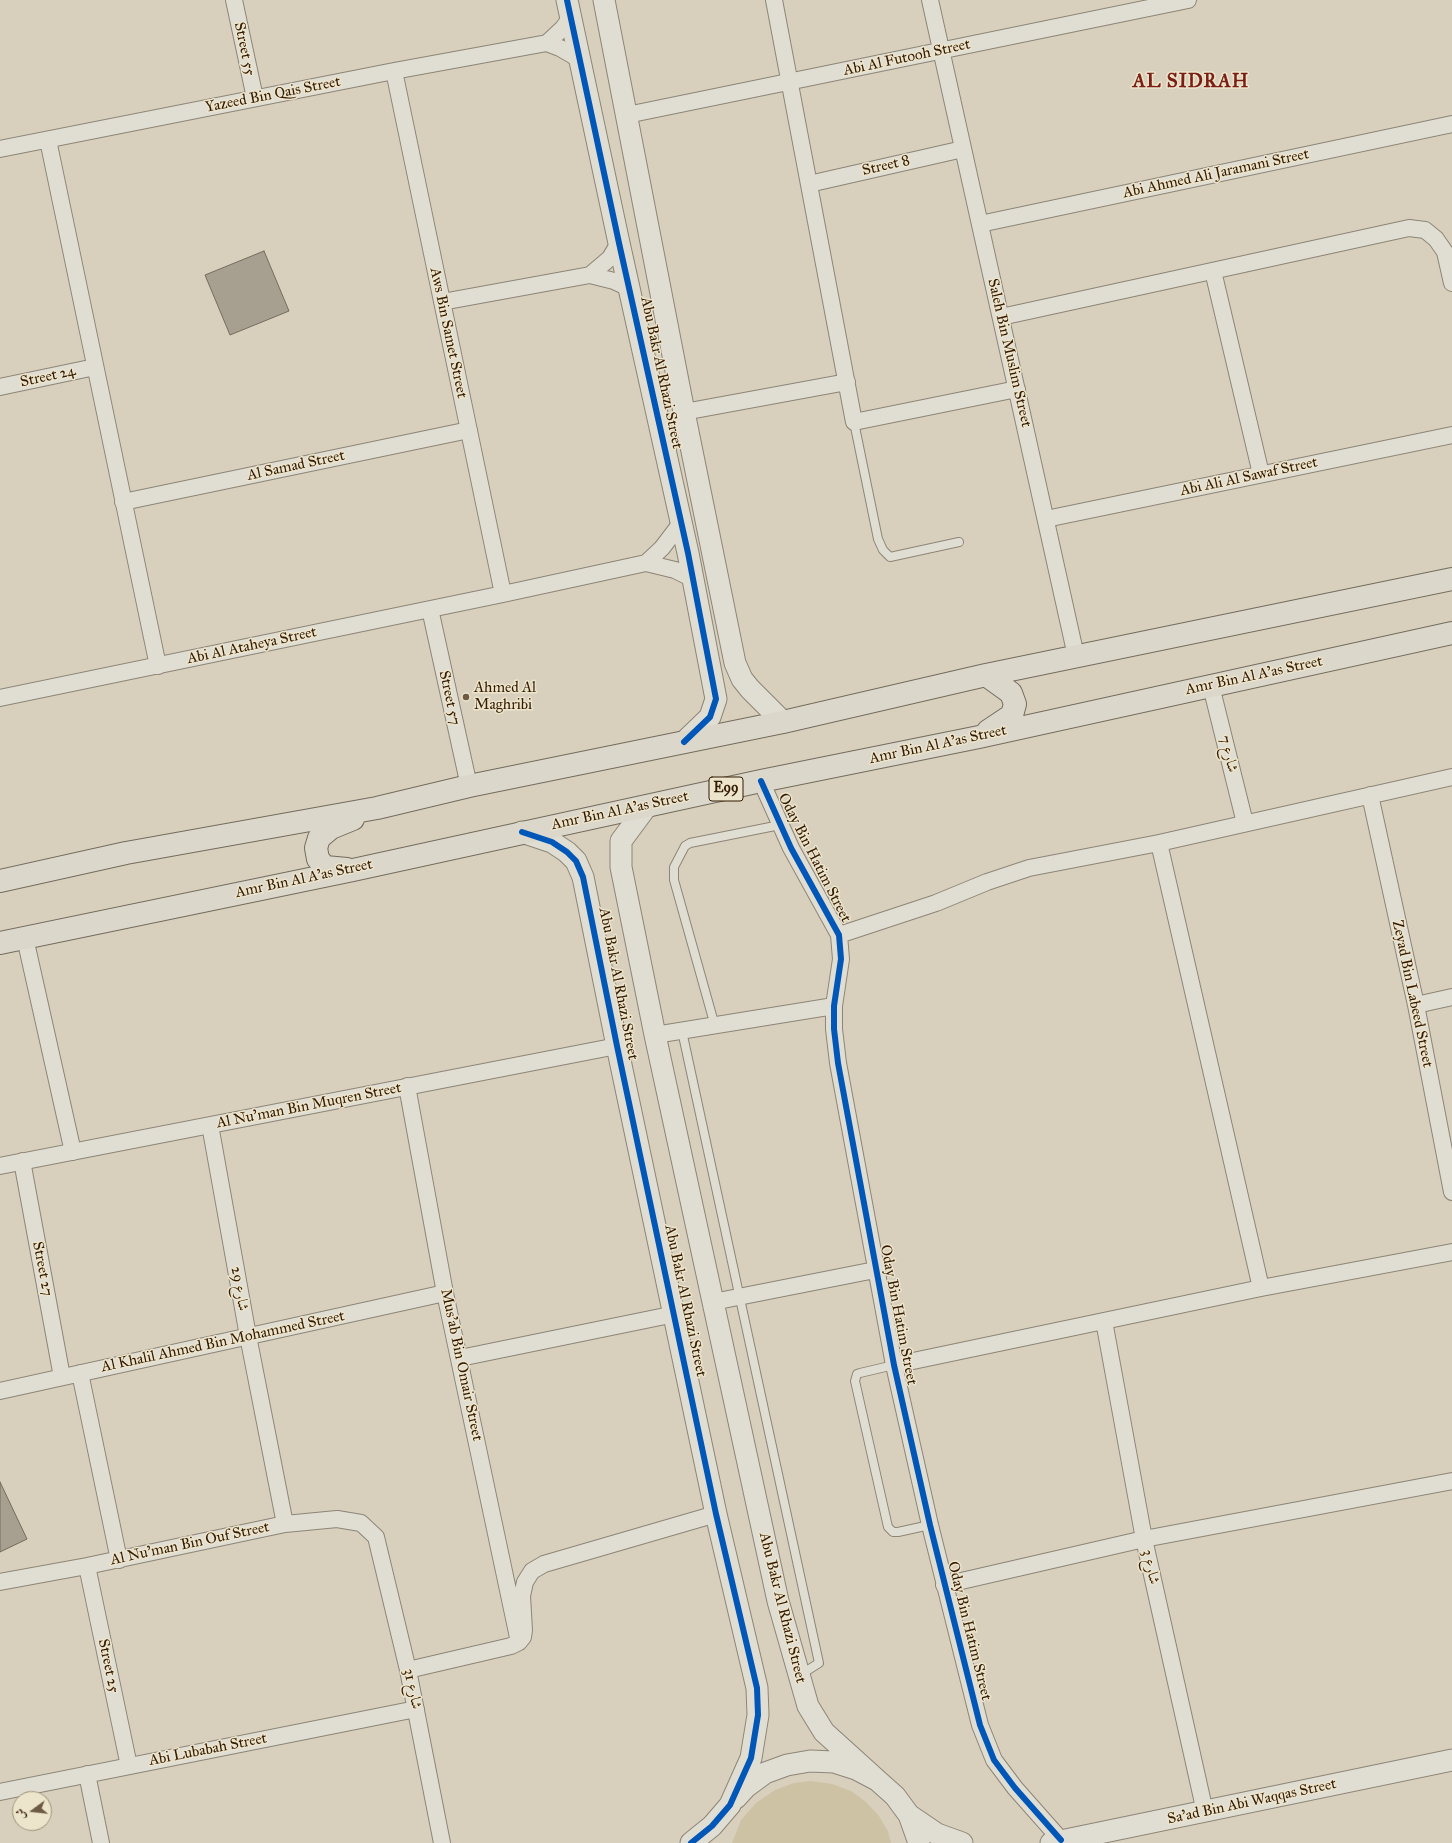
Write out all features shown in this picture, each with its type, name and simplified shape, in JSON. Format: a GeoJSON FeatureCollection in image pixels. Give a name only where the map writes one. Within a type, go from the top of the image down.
{"type":"FeatureCollection","features":[{"type":"Feature","properties":{"kind":"main road"},"geometry":{"type":"LineString","coordinates":[[0,881],[126,854],[377,808],[469,786],[783,722],[986,675],[1452,579]]}},
{"type":"Feature","properties":{"kind":"main road","name":"Amr Bin Al A'as Street"},"geometry":{"type":"LineString","coordinates":[[0,943],[353,870],[761,781],[979,737],[1452,633]]}},
{"type":"Feature","properties":{"kind":"main road"},"geometry":{"type":"LineString","coordinates":[[979,737],[1012,715],[1015,704],[1011,693],[986,675]]}},
{"type":"Feature","properties":{"kind":"main road"},"geometry":{"type":"LineString","coordinates":[[353,870],[325,867],[318,859],[316,848],[319,838],[331,828],[377,808]]}},
{"type":"Feature","properties":{"kind":"street","name":"Street 55"},"geometry":{"type":"LineString","coordinates":[[234,0],[255,98]]}},
{"type":"Feature","properties":{"kind":"street","name":"Abu Bakr Al Rhazi Street"},"geometry":{"type":"LineString","coordinates":[[604,0],[684,412],[735,663],[742,679],[750,689],[783,722]]}},
{"type":"Feature","properties":{"kind":"street"},"geometry":{"type":"LineString","coordinates":[[774,0],[854,422],[1017,389]]}},
{"type":"Feature","properties":{"kind":"street","name":"Saleh Bin Muslim Street"},"geometry":{"type":"LineString","coordinates":[[930,0],[1076,656]]}},
{"type":"Feature","properties":{"kind":"street","name":"Abi Al Futooh Street"},"geometry":{"type":"LineString","coordinates":[[627,115],[941,51],[1124,6],[1188,0]]}},
{"type":"Feature","properties":{"kind":"street","name":"Abu Bakr Al Rhazi Street"},"geometry":{"type":"LineString","coordinates":[[569,8],[693,579],[716,700],[710,718],[684,742]]}},
{"type":"Feature","properties":{"kind":"street"},"geometry":{"type":"LineString","coordinates":[[569,8],[563,28],[547,43],[560,48],[579,59]]}},
{"type":"Feature","properties":{"kind":"street","name":"Yazeed Bin Qais Street"},"geometry":{"type":"LineString","coordinates":[[0,149],[394,70],[547,43]]}},
{"type":"Feature","properties":{"kind":"street","name":"Aws Bin Samet Street"},"geometry":{"type":"LineString","coordinates":[[394,70],[503,594]]}},
{"type":"Feature","properties":{"kind":"street","name":"Abi Ahmed Ali Jaramani Street"},"geometry":{"type":"LineString","coordinates":[[980,224],[1452,124]]}},
{"type":"Feature","properties":{"kind":"street"},"geometry":{"type":"LineString","coordinates":[[48,140],[158,666]]}},
{"type":"Feature","properties":{"kind":"street","name":"Street 8"},"geometry":{"type":"LineString","coordinates":[[809,184],[963,149]]}},
{"type":"Feature","properties":{"kind":"street"},"geometry":{"type":"LineString","coordinates":[[1001,317],[1409,228],[1425,230],[1436,239],[1445,252],[1452,283]]}},
{"type":"Feature","properties":{"kind":"street"},"geometry":{"type":"LineString","coordinates":[[590,275],[607,261],[619,242]]}},
{"type":"Feature","properties":{"kind":"street"},"geometry":{"type":"LineString","coordinates":[[1213,271],[1261,474]]}},
{"type":"Feature","properties":{"kind":"street"},"geometry":{"type":"LineString","coordinates":[[442,302],[590,275],[614,281],[629,288]]}},
{"type":"Feature","properties":{"kind":"street","name":"Street 24"},"geometry":{"type":"LineString","coordinates":[[0,387],[95,367]]}},
{"type":"Feature","properties":{"kind":"street"},"geometry":{"type":"LineString","coordinates":[[684,412],[847,382]]}},
{"type":"Feature","properties":{"kind":"street","name":"Al Samad Street"},"geometry":{"type":"LineString","coordinates":[[123,502],[469,430]]}},
{"type":"Feature","properties":{"kind":"street","name":"Abi Ali Al Sawaf Street"},"geometry":{"type":"LineString","coordinates":[[1046,519],[1452,435]]}},
{"type":"Feature","properties":{"kind":"street"},"geometry":{"type":"LineString","coordinates":[[646,563],[662,548],[681,523]]}},
{"type":"Feature","properties":{"kind":"street"},"geometry":{"type":"LineString","coordinates":[[646,563],[671,568],[693,579]]}},
{"type":"Feature","properties":{"kind":"street","name":"Abi Al Ataheya Street"},"geometry":{"type":"LineString","coordinates":[[0,698],[430,610],[646,563]]}},
{"type":"Feature","properties":{"kind":"street","name":"Street 57"},"geometry":{"type":"LineString","coordinates":[[430,610],[469,786]]}},
{"type":"Feature","properties":{"kind":"street","name":"شارع 7"},"geometry":{"type":"LineString","coordinates":[[1211,686],[1245,823]]}},
{"type":"Feature","properties":{"kind":"street"},"geometry":{"type":"LineString","coordinates":[[839,935],[936,903],[987,882],[1029,868],[1159,843],[1452,777]]}},
{"type":"Feature","properties":{"kind":"street","name":"Oday Bin Hatim Street"},"geometry":{"type":"LineString","coordinates":[[761,781],[780,825],[839,935],[841,959],[834,1006],[834,1029],[838,1063],[875,1270],[894,1365],[944,1585],[980,1725],[994,1760],[1056,1841]]}},
{"type":"Feature","properties":{"kind":"street","name":"Zeyad Bin Labeed Street"},"geometry":{"type":"LineString","coordinates":[[1370,796],[1416,1005],[1452,1192]]}},
{"type":"Feature","properties":{"kind":"street","name":"Abu Bakr Al Rhazi Street"},"geometry":{"type":"LineString","coordinates":[[647,806],[621,841],[621,867],[655,1035],[778,1601],[798,1676],[808,1706],[824,1732],[877,1780]]}},
{"type":"Feature","properties":{"kind":"street","name":"Abu Bakr Al Rhazi Street"},"geometry":{"type":"LineString","coordinates":[[522,832],[552,842],[567,852],[576,861],[583,877],[617,1046],[675,1314],[716,1514],[757,1688],[758,1715],[751,1758],[730,1805]]}},
{"type":"Feature","properties":{"kind":"street"},"geometry":{"type":"LineString","coordinates":[[1159,843],[1261,1288]]}},
{"type":"Feature","properties":{"kind":"street"},"geometry":{"type":"LineString","coordinates":[[25,938],[73,1152]]}},
{"type":"Feature","properties":{"kind":"street"},"geometry":{"type":"LineString","coordinates":[[1416,1005],[1452,998]]}},
{"type":"Feature","properties":{"kind":"street"},"geometry":{"type":"LineString","coordinates":[[655,1035],[834,1006]]}},
{"type":"Feature","properties":{"kind":"street","name":"Al Nu'man Bin Muqren Street"},"geometry":{"type":"LineString","coordinates":[[0,1166],[617,1046]]}},
{"type":"Feature","properties":{"kind":"street","name":"Mus'ab Bin Omair Street"},"geometry":{"type":"LineString","coordinates":[[407,1086],[445,1292],[519,1642]]}},
{"type":"Feature","properties":{"kind":"street","name":"شارع 29"},"geometry":{"type":"LineString","coordinates":[[210,1125],[248,1336],[285,1524]]}},
{"type":"Feature","properties":{"kind":"street","name":"Street 27"},"geometry":{"type":"LineString","coordinates":[[22,1161],[62,1377]]}},
{"type":"Feature","properties":{"kind":"street"},"geometry":{"type":"LineString","coordinates":[[894,1365],[1261,1288],[1452,1252]]}},
{"type":"Feature","properties":{"kind":"street"},"geometry":{"type":"LineString","coordinates":[[713,1302],[875,1270]]}},
{"type":"Feature","properties":{"kind":"street","name":"Al Khalil Ahmed Bin Mohammed Street"},"geometry":{"type":"LineString","coordinates":[[0,1391],[445,1292]]}},
{"type":"Feature","properties":{"kind":"street"},"geometry":{"type":"LineString","coordinates":[[460,1358],[675,1314]]}},
{"type":"Feature","properties":{"kind":"street","name":"شارع 3"},"geometry":{"type":"LineString","coordinates":[[1104,1321],[1144,1539],[1204,1812]]}},
{"type":"Feature","properties":{"kind":"street"},"geometry":{"type":"LineString","coordinates":[[80,1373],[119,1560]]}},
{"type":"Feature","properties":{"kind":"street"},"geometry":{"type":"LineString","coordinates":[[944,1585],[1144,1539],[1452,1481]]}},
{"type":"Feature","properties":{"kind":"street"},"geometry":{"type":"LineString","coordinates":[[408,1670],[511,1646],[519,1642],[523,1637],[524,1630],[522,1596],[525,1582],[532,1571],[544,1564],[716,1514]]}},
{"type":"Feature","properties":{"kind":"street","name":"Al Nu'man Bin Ouf Street"},"geometry":{"type":"LineString","coordinates":[[0,1582],[119,1560],[285,1524],[336,1519],[361,1524],[376,1537]]}},
{"type":"Feature","properties":{"kind":"street","name":"شارع 31"},"geometry":{"type":"LineString","coordinates":[[376,1537],[408,1670],[442,1843]]}},
{"type":"Feature","properties":{"kind":"street","name":"Street 25"},"geometry":{"type":"LineString","coordinates":[[88,1566],[129,1766]]}},
{"type":"Feature","properties":{"kind":"street","name":"Abi Lubabah Street"},"geometry":{"type":"LineString","coordinates":[[0,1792],[416,1709]]}},
{"type":"Feature","properties":{"kind":"street","name":"Sa'ad Bin Abi Waqqas Street"},"geometry":{"type":"LineString","coordinates":[[1056,1841],[1204,1812],[1452,1760]]}},
{"type":"Feature","properties":{"kind":"street"},"geometry":{"type":"LineString","coordinates":[[691,1843],[712,1826],[746,1787],[765,1773],[787,1764],[810,1761],[834,1762],[856,1768],[877,1780],[895,1796],[909,1815],[919,1843]]}},
{"type":"Feature","properties":{"kind":"street"},"geometry":{"type":"LineString","coordinates":[[87,1774],[101,1843]]}},
{"type":"Feature","properties":{"kind":"street"},"geometry":{"type":"LineString","coordinates":[[713,1843],[718,1825],[730,1805]]}},
{"type":"Feature","properties":{"kind":"street"},"geometry":{"type":"LineString","coordinates":[[909,1815],[937,1834],[962,1843]]}},
{"type":"Feature","properties":{"kind":"lane"},"geometry":{"type":"LineString","coordinates":[[854,422],[878,539],[883,550],[890,557],[960,542]]}},
{"type":"Feature","properties":{"kind":"lane"},"geometry":{"type":"LineString","coordinates":[[715,1026],[674,880],[674,867],[685,846],[690,843],[780,825]]}},
{"type":"Feature","properties":{"kind":"lane"},"geometry":{"type":"LineString","coordinates":[[682,1031],[819,1663],[798,1676]]}},
{"type":"Feature","properties":{"kind":"lane"},"geometry":{"type":"LineString","coordinates":[[894,1365],[857,1374],[855,1380],[888,1528],[893,1532],[898,1532],[930,1525]]}},
{"type":"Feature","properties":{"kind":"shaded area"},"geometry":{"type":"Polygon","coordinates":[[[811,1781],[832,1784],[851,1791],[866,1802],[879,1816],[888,1831],[891,1843],[732,1843],[741,1820],[756,1803],[775,1790],[794,1783],[811,1781]]]}},
{"type":"Feature","properties":{"kind":"building"},"geometry":{"type":"Polygon","coordinates":[[[264,251],[289,311],[230,335],[205,275],[264,251]]]}},
{"type":"Feature","properties":{"kind":"building"},"geometry":{"type":"Polygon","coordinates":[[[0,1482],[27,1539],[0,1552],[0,1482]]]}},
{"type":"Feature","properties":{"kind":"cycle path"},"geometry":{"type":"LineString","coordinates":[[567,0],[688,553],[716,699],[710,717],[684,742]]}},
{"type":"Feature","properties":{"kind":"cycle path"},"geometry":{"type":"LineString","coordinates":[[761,781],[791,848],[839,935],[841,959],[834,1006],[834,1029],[838,1063],[894,1365],[930,1525],[980,1725],[994,1760],[1015,1788],[1061,1840]]}},
{"type":"Feature","properties":{"kind":"cycle path"},"geometry":{"type":"LineString","coordinates":[[522,832],[552,842],[567,852],[576,861],[583,877],[617,1046],[716,1514],[757,1688],[758,1715],[751,1758],[730,1805],[712,1826],[691,1843]]}},
{"type":"Feature","properties":{"kind":"place","name":"Ahmed Al Maghribi"},"geometry":{"type":"Point","coordinates":[466,697]}},
{"type":"Feature","properties":{"kind":"district","name":"AL SIDRAH"},"geometry":{"type":"Point","coordinates":[1191,82]}}]}
